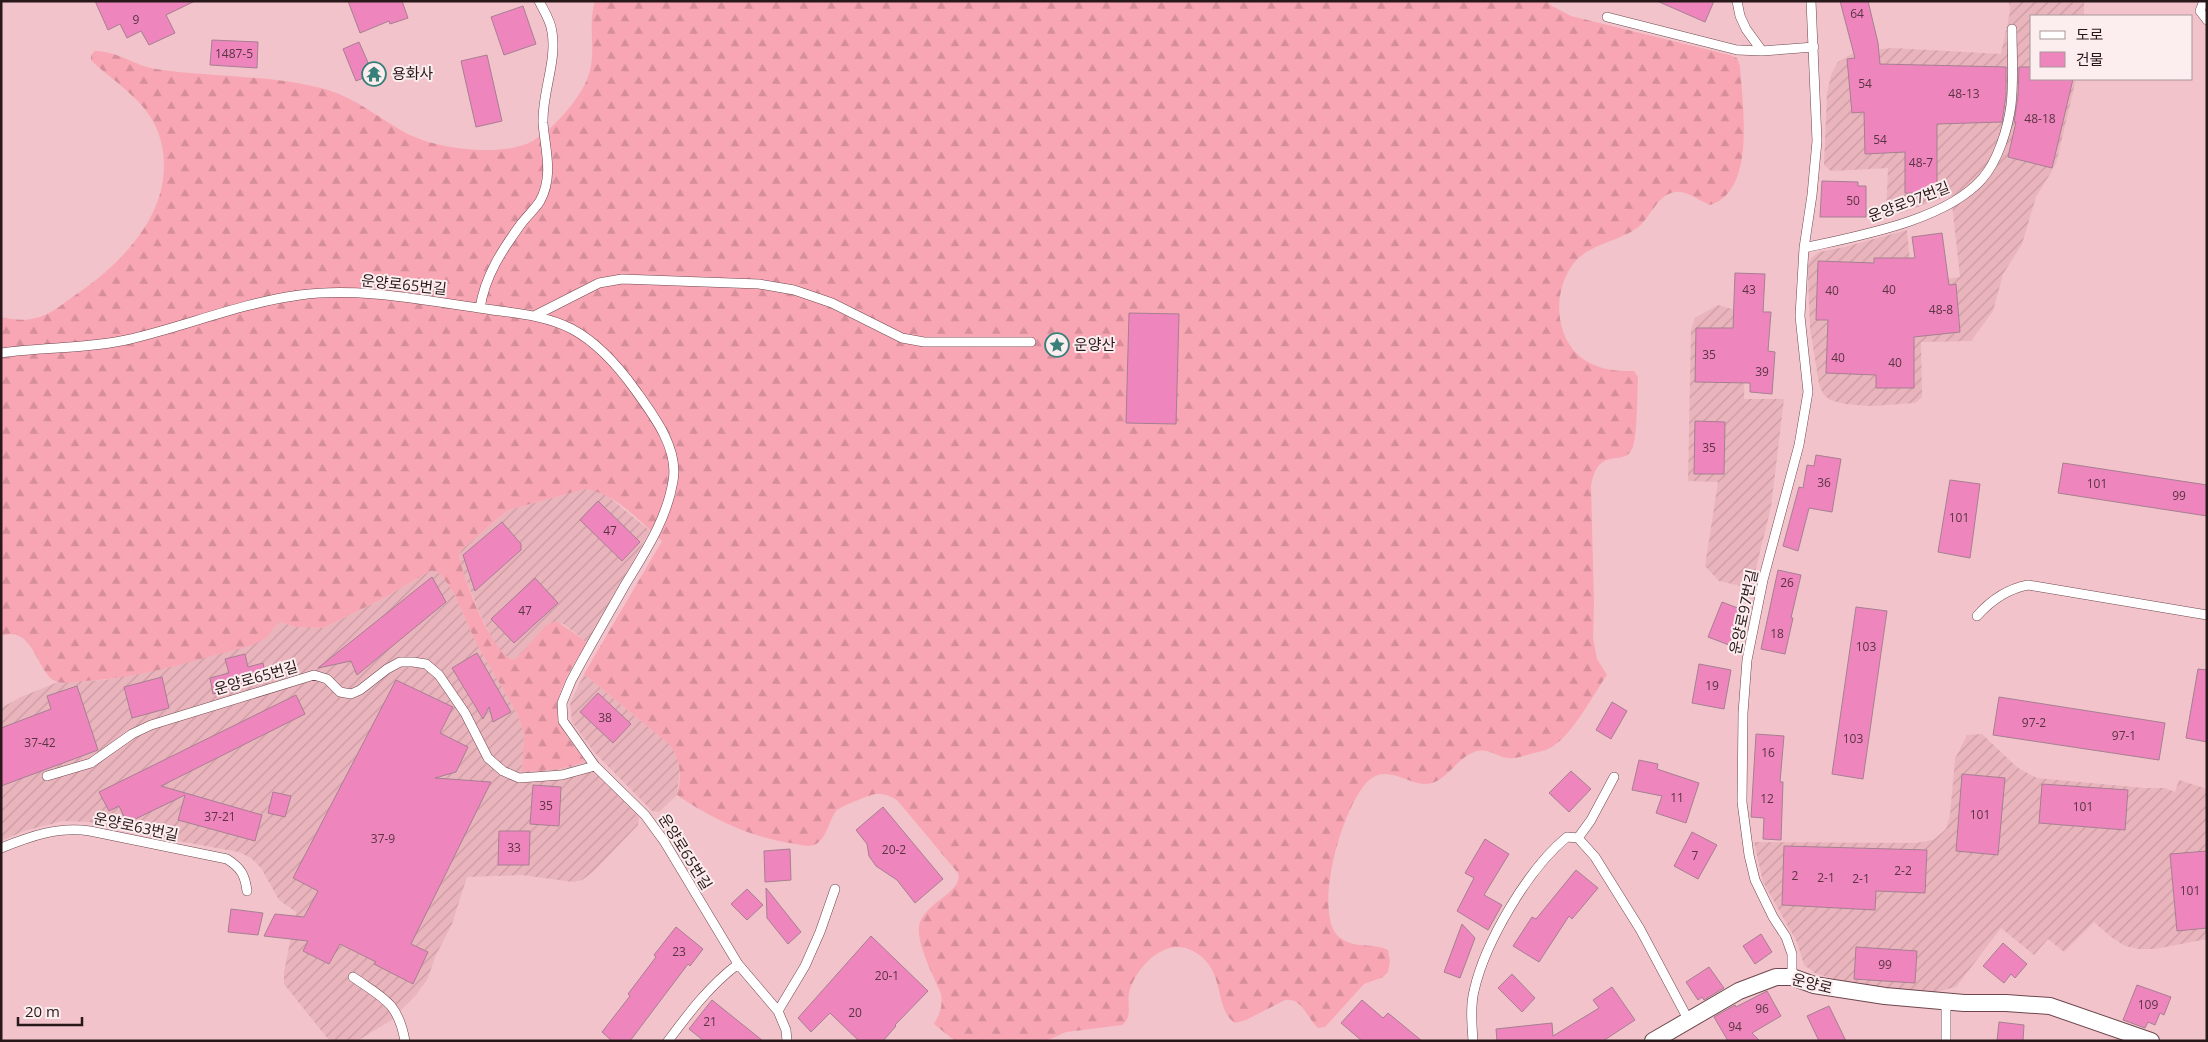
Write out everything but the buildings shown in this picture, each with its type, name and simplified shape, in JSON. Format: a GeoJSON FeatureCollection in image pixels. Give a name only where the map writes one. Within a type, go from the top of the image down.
{"type":"FeatureCollection","features":[{"type":"Feature","properties":{"kind":"street","name":"운양로"},"geometry":{"type":"LineString","coordinates":[[1653,1041],[1739,991],[1776,977],[1792,977],[1814,985],[1843,991],[1946,1002],[2050,1006],[2151,1041]]}},
{"type":"Feature","properties":{"kind":"lane"},"geometry":{"type":"LineString","coordinates":[[480,308],[483,290],[490,273],[522,222],[540,202],[547,185],[548,165],[544,114],[553,45],[549,20],[539,1]]}},
{"type":"Feature","properties":{"kind":"lane"},"geometry":{"type":"LineString","coordinates":[[1737,1],[1743,23],[1762,51]]}},
{"type":"Feature","properties":{"kind":"lane","name":"운양로97번길"},"geometry":{"type":"LineString","coordinates":[[1792,977],[1792,954],[1786,937],[1773,917],[1755,880],[1749,855],[1742,802],[1743,713],[1748,660],[1763,580],[1799,445],[1808,392],[1800,316],[1804,248],[1812,195],[1817,141],[1811,1]]}},
{"type":"Feature","properties":{"kind":"lane"},"geometry":{"type":"LineString","coordinates":[[2204,1],[2200,11],[2207,20]]}},
{"type":"Feature","properties":{"kind":"lane"},"geometry":{"type":"LineString","coordinates":[[1607,17],[1730,49],[1762,51],[1814,46]]}},
{"type":"Feature","properties":{"kind":"lane","name":"운양로97번길"},"geometry":{"type":"LineString","coordinates":[[1804,248],[1892,227],[1928,213],[1962,196],[1984,178],[1998,155],[2011,106],[2012,29]]}},
{"type":"Feature","properties":{"kind":"lane"},"geometry":{"type":"LineString","coordinates":[[534,316],[599,283],[622,279],[759,284],[794,290],[832,303],[902,338],[924,342],[1031,342]]}},
{"type":"Feature","properties":{"kind":"lane","name":"운양로65번길"},"geometry":{"type":"LineString","coordinates":[[1,353],[126,340],[230,310],[302,295],[329,293],[370,294],[534,316],[556,322],[573,330],[593,344],[612,361],[650,411],[663,433],[673,459],[674,478],[668,506],[653,538],[571,681],[562,703],[563,721],[595,766],[645,815],[664,841],[738,964],[778,1011],[786,1030],[787,1041]]}},
{"type":"Feature","properties":{"kind":"lane"},"geometry":{"type":"LineString","coordinates":[[1977,616],[1987,604],[2004,593],[2014,588],[2028,585],[2207,615]]}},
{"type":"Feature","properties":{"kind":"lane","name":"운양로65번길"},"geometry":{"type":"LineString","coordinates":[[47,776],[77,769],[91,763],[132,734],[175,716],[314,675],[327,679],[340,692],[351,694],[360,690],[387,669],[400,662],[426,664],[439,675],[465,714],[488,758],[503,771],[519,778],[562,774],[595,766]]}},
{"type":"Feature","properties":{"kind":"lane"},"geometry":{"type":"LineString","coordinates":[[1578,838],[1594,814],[1614,777]]}},
{"type":"Feature","properties":{"kind":"lane","name":"운양로63번길"},"geometry":{"type":"LineString","coordinates":[[1,848],[26,838],[59,829],[75,828],[228,859],[239,867],[245,877],[247,891]]}},
{"type":"Feature","properties":{"kind":"lane"},"geometry":{"type":"LineString","coordinates":[[1473,1041],[1473,992],[1493,938],[1510,907],[1556,846],[1566,837],[1578,838],[1595,857],[1640,929],[1688,1019]]}},
{"type":"Feature","properties":{"kind":"lane"},"geometry":{"type":"LineString","coordinates":[[778,1011],[804,966],[820,932],[835,889]]}},
{"type":"Feature","properties":{"kind":"lane"},"geometry":{"type":"LineString","coordinates":[[668,1041],[699,1000],[718,980],[738,964]]}},
{"type":"Feature","properties":{"kind":"lane"},"geometry":{"type":"LineString","coordinates":[[353,977],[385,1000],[396,1012],[405,1041]]}},
{"type":"Feature","properties":{"kind":"lane"},"geometry":{"type":"LineString","coordinates":[[1946,1002],[1946,1041]]}},
{"type":"Feature","properties":{"kind":"shaded area"},"geometry":{"type":"Polygon","coordinates":[[[2009,1],[2084,1],[2084,15],[2030,15],[2030,80],[2076,80],[2056,164],[2036,197],[2022,244],[2003,274],[1993,311],[1971,341],[1921,342],[1922,397],[1915,403],[1871,406],[1845,404],[1830,400],[1823,394],[1819,384],[1810,328],[1808,265],[1811,258],[1819,252],[1907,230],[1912,283],[1960,277],[1951,195],[1901,213],[1886,214],[1888,168],[1831,171],[1824,165],[1827,94],[1831,75],[1838,62],[1855,52],[1892,48],[2001,54],[2010,12],[2009,1]]]}},
{"type":"Feature","properties":{"kind":"shaded area"},"geometry":{"type":"Polygon","coordinates":[[[1718,305],[1746,313],[1744,399],[1784,399],[1771,507],[1752,584],[1741,586],[1719,581],[1705,566],[1718,482],[1688,481],[1691,330],[1695,318],[1718,305]]]}},
{"type":"Feature","properties":{"kind":"shaded area"},"geometry":{"type":"Polygon","coordinates":[[[585,489],[598,491],[609,497],[650,531],[586,644],[583,639],[562,623],[513,660],[506,657],[496,647],[480,614],[461,567],[459,557],[461,550],[508,510],[585,489]]]}},
{"type":"Feature","properties":{"kind":"shaded area"},"geometry":{"type":"Polygon","coordinates":[[[430,571],[436,571],[442,576],[453,591],[476,643],[517,713],[524,734],[522,771],[575,765],[585,761],[639,817],[638,825],[593,872],[582,880],[573,882],[522,875],[467,877],[452,924],[436,955],[427,980],[416,995],[390,1021],[357,1041],[331,1041],[328,1039],[284,984],[284,972],[296,912],[279,900],[261,868],[251,858],[239,852],[129,832],[89,822],[63,821],[24,831],[1,841],[1,708],[21,697],[58,682],[106,680],[267,637],[279,621],[295,627],[323,628],[382,599],[430,571]]]}},
{"type":"Feature","properties":{"kind":"shaded area"},"geometry":{"type":"Polygon","coordinates":[[[584,674],[670,745],[678,756],[680,768],[677,795],[659,812],[652,811],[594,752],[572,722],[570,703],[584,674]]]}},
{"type":"Feature","properties":{"kind":"shaded area"},"geometry":{"type":"Polygon","coordinates":[[[1982,734],[2018,768],[2037,778],[2144,788],[2165,788],[2175,792],[2179,780],[2207,789],[2207,939],[2155,949],[2139,949],[2125,946],[2094,922],[2064,952],[2048,939],[2034,955],[2001,928],[1956,987],[1936,992],[1899,990],[1844,982],[1815,973],[1804,965],[1797,942],[1763,882],[1754,842],[1916,843],[1933,840],[1946,829],[1950,815],[1955,759],[1967,735],[1982,734]]]}},
{"type":"Feature","properties":{"kind":"green space"},"geometry":{"type":"Polygon","coordinates":[[[595,1],[1547,1],[1552,6],[1571,16],[1737,58],[1740,66],[1743,101],[1743,144],[1741,165],[1735,183],[1725,197],[1710,205],[1684,193],[1675,192],[1668,194],[1658,202],[1637,228],[1581,256],[1566,276],[1561,290],[1560,321],[1572,348],[1583,359],[1597,366],[1611,370],[1634,371],[1638,377],[1636,427],[1631,451],[1622,457],[1604,461],[1594,474],[1591,486],[1593,638],[1597,659],[1607,675],[1568,733],[1550,748],[1516,758],[1503,757],[1486,751],[1477,751],[1466,756],[1445,776],[1433,783],[1419,783],[1399,776],[1385,774],[1372,778],[1361,789],[1351,807],[1335,855],[1328,903],[1331,923],[1338,936],[1350,943],[1376,946],[1388,950],[1390,961],[1388,972],[1383,977],[1364,984],[1325,1027],[1318,1028],[1304,1009],[1291,1000],[1285,1000],[1246,1020],[1235,1023],[1228,1016],[1210,967],[1203,958],[1191,950],[1181,947],[1161,951],[1152,957],[1137,974],[1129,993],[1129,1015],[1122,1025],[1066,1032],[1046,1041],[955,1041],[934,1024],[942,1002],[941,994],[923,952],[919,927],[927,911],[955,886],[958,880],[958,873],[897,800],[886,795],[875,794],[843,807],[836,811],[823,838],[810,846],[774,840],[745,831],[717,819],[677,795],[680,769],[670,745],[584,674],[662,541],[627,509],[607,496],[596,492],[585,489],[508,510],[461,550],[459,557],[473,598],[487,630],[504,654],[513,660],[519,656],[546,625],[556,621],[583,639],[586,644],[568,674],[559,696],[557,707],[562,728],[585,761],[562,768],[522,771],[524,734],[517,713],[476,643],[453,591],[436,571],[430,571],[382,599],[323,628],[295,627],[279,621],[267,637],[253,645],[128,676],[68,683],[58,682],[45,671],[28,644],[21,637],[12,634],[1,636],[1,317],[24,320],[43,316],[59,307],[93,282],[112,266],[144,229],[155,208],[162,186],[164,163],[156,126],[134,97],[91,60],[91,55],[95,51],[111,53],[156,69],[286,81],[307,85],[349,98],[404,132],[432,143],[468,149],[504,149],[533,141],[548,130],[568,109],[584,86],[591,64],[592,22],[595,1]]]}},
{"type":"Feature","properties":{"kind":"place","name":"용화사"},"geometry":{"type":"Point","coordinates":[374,74]}},
{"type":"Feature","properties":{"kind":"place","name":"운양산"},"geometry":{"type":"Point","coordinates":[1057,345]}}]}
